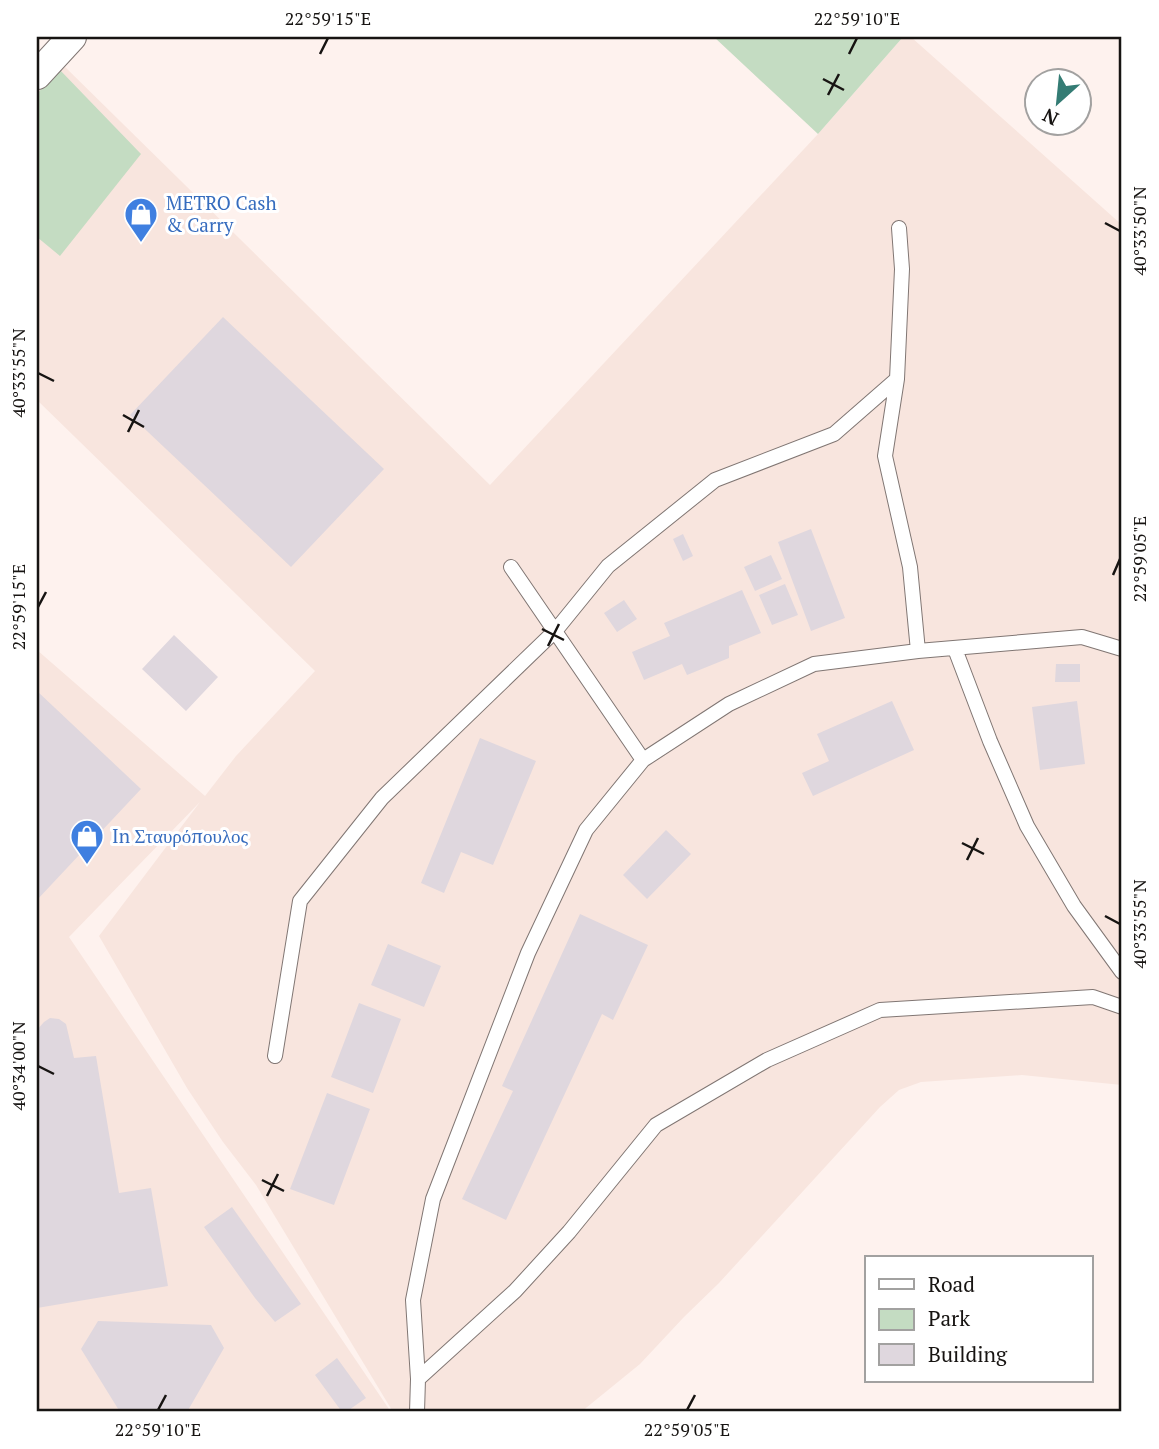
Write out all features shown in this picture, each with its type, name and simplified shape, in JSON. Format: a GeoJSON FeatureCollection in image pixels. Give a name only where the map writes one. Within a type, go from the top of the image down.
{"type":"FeatureCollection","features":[{"type":"Feature","properties":{"kind":"street"},"geometry":{"type":"LineString","coordinates":[[37,75],[72,37]]}},
{"type":"Feature","properties":{"kind":"lane"},"geometry":{"type":"LineString","coordinates":[[899,228],[902,270],[897,379],[885,456],[910,567],[918,651]]}},
{"type":"Feature","properties":{"kind":"lane"},"geometry":{"type":"LineString","coordinates":[[275,1056],[300,901],[382,797],[556,630],[608,566],[715,480],[834,434],[897,379]]}},
{"type":"Feature","properties":{"kind":"lane"},"geometry":{"type":"LineString","coordinates":[[512,567],[643,760]]}},
{"type":"Feature","properties":{"kind":"lane"},"geometry":{"type":"LineString","coordinates":[[417,1412],[418,1379],[413,1300],[433,1199],[528,953],[586,830],[643,760],[729,704],[814,664],[918,651],[1082,637],[1122,649]]}},
{"type":"Feature","properties":{"kind":"lane"},"geometry":{"type":"LineString","coordinates":[[955,649],[990,741],[1027,826],[1074,906],[1122,972]]}},
{"type":"Feature","properties":{"kind":"lane"},"geometry":{"type":"LineString","coordinates":[[418,1379],[515,1292],[656,1125],[767,1060],[880,1010],[1093,997],[1122,1007]]}},
{"type":"Feature","properties":{"kind":"shaded area"},"geometry":{"type":"Polygon","coordinates":[[[903,37],[911,37],[1122,225],[1122,1085],[1022,1075],[921,1082],[899,1090],[880,1107],[719,1283],[640,1364],[581,1412],[393,1412],[256,1185],[187,1088],[99,936],[200,802],[69,937],[391,1412],[37,1412],[37,650],[205,796],[236,756],[315,671],[37,400],[37,87],[60,62],[490,485],[818,134],[903,37]]]}},
{"type":"Feature","properties":{"kind":"green space"},"geometry":{"type":"Polygon","coordinates":[[[714,37],[903,37],[818,134],[714,37]]]}},
{"type":"Feature","properties":{"kind":"green space"},"geometry":{"type":"Polygon","coordinates":[[[59,69],[141,154],[60,256],[37,237],[37,94],[59,69]]]}},
{"type":"Feature","properties":{"kind":"building"},"geometry":{"type":"Polygon","coordinates":[[[223,317],[384,469],[291,567],[130,415],[223,317]]]}},
{"type":"Feature","properties":{"kind":"building"},"geometry":{"type":"Polygon","coordinates":[[[811,529],[845,618],[811,631],[778,542],[811,529]]]}},
{"type":"Feature","properties":{"kind":"building"},"geometry":{"type":"Polygon","coordinates":[[[683,534],[693,556],[683,561],[673,539],[683,534]]]}},
{"type":"Feature","properties":{"kind":"building"},"geometry":{"type":"Polygon","coordinates":[[[771,555],[782,579],[755,591],[744,567],[771,555]]]}},
{"type":"Feature","properties":{"kind":"building"},"geometry":{"type":"Polygon","coordinates":[[[785,584],[798,615],[772,625],[759,595],[785,584]]]}},
{"type":"Feature","properties":{"kind":"building"},"geometry":{"type":"Polygon","coordinates":[[[742,590],[761,633],[729,646],[729,658],[687,675],[682,664],[644,680],[632,652],[670,636],[664,623],[742,590]]]}},
{"type":"Feature","properties":{"kind":"building"},"geometry":{"type":"Polygon","coordinates":[[[624,600],[637,619],[617,632],[604,613],[624,600]]]}},
{"type":"Feature","properties":{"kind":"building"},"geometry":{"type":"Polygon","coordinates":[[[174,635],[218,677],[186,711],[142,669],[174,635]]]}},
{"type":"Feature","properties":{"kind":"building"},"geometry":{"type":"Polygon","coordinates":[[[1056,664],[1080,664],[1080,682],[1055,682],[1056,664]]]}},
{"type":"Feature","properties":{"kind":"building"},"geometry":{"type":"Polygon","coordinates":[[[37,691],[141,789],[37,900],[37,691]]]}},
{"type":"Feature","properties":{"kind":"building"},"geometry":{"type":"Polygon","coordinates":[[[892,701],[914,750],[813,796],[802,773],[829,761],[817,734],[892,701]]]}},
{"type":"Feature","properties":{"kind":"building"},"geometry":{"type":"Polygon","coordinates":[[[1077,701],[1085,764],[1040,770],[1032,707],[1077,701]]]}},
{"type":"Feature","properties":{"kind":"building"},"geometry":{"type":"Polygon","coordinates":[[[480,738],[536,761],[493,865],[461,852],[444,893],[421,883],[480,738]]]}},
{"type":"Feature","properties":{"kind":"building"},"geometry":{"type":"Polygon","coordinates":[[[666,830],[691,854],[647,899],[623,875],[666,830]]]}},
{"type":"Feature","properties":{"kind":"building"},"geometry":{"type":"Polygon","coordinates":[[[580,914],[648,945],[613,1020],[602,1014],[506,1220],[462,1199],[513,1091],[502,1086],[580,914]]]}},
{"type":"Feature","properties":{"kind":"building"},"geometry":{"type":"Polygon","coordinates":[[[388,944],[441,966],[424,1007],[371,985],[388,944]]]}},
{"type":"Feature","properties":{"kind":"building"},"geometry":{"type":"Polygon","coordinates":[[[359,1003],[401,1019],[373,1093],[331,1077],[359,1003]]]}},
{"type":"Feature","properties":{"kind":"building"},"geometry":{"type":"Polygon","coordinates":[[[50,1018],[59,1019],[66,1024],[74,1058],[96,1056],[119,1193],[151,1188],[168,1286],[37,1308],[37,1030],[50,1018]]]}},
{"type":"Feature","properties":{"kind":"building"},"geometry":{"type":"Polygon","coordinates":[[[327,1093],[370,1109],[334,1205],[290,1189],[327,1093]]]}},
{"type":"Feature","properties":{"kind":"building"},"geometry":{"type":"Polygon","coordinates":[[[232,1207],[301,1304],[275,1322],[204,1227],[232,1207]]]}},
{"type":"Feature","properties":{"kind":"building"},"geometry":{"type":"Polygon","coordinates":[[[98,1321],[211,1325],[224,1348],[187,1412],[120,1412],[81,1349],[98,1321]]]}},
{"type":"Feature","properties":{"kind":"building"},"geometry":{"type":"Polygon","coordinates":[[[337,1358],[366,1398],[346,1412],[342,1412],[315,1375],[337,1358]]]}},
{"type":"Feature","properties":{"kind":"place","name":"METRO Cash & Carry"},"geometry":{"type":"Point","coordinates":[141,244]}},
{"type":"Feature","properties":{"kind":"place","name":"In Σταυρόπουλος"},"geometry":{"type":"Point","coordinates":[87,866]}}]}
